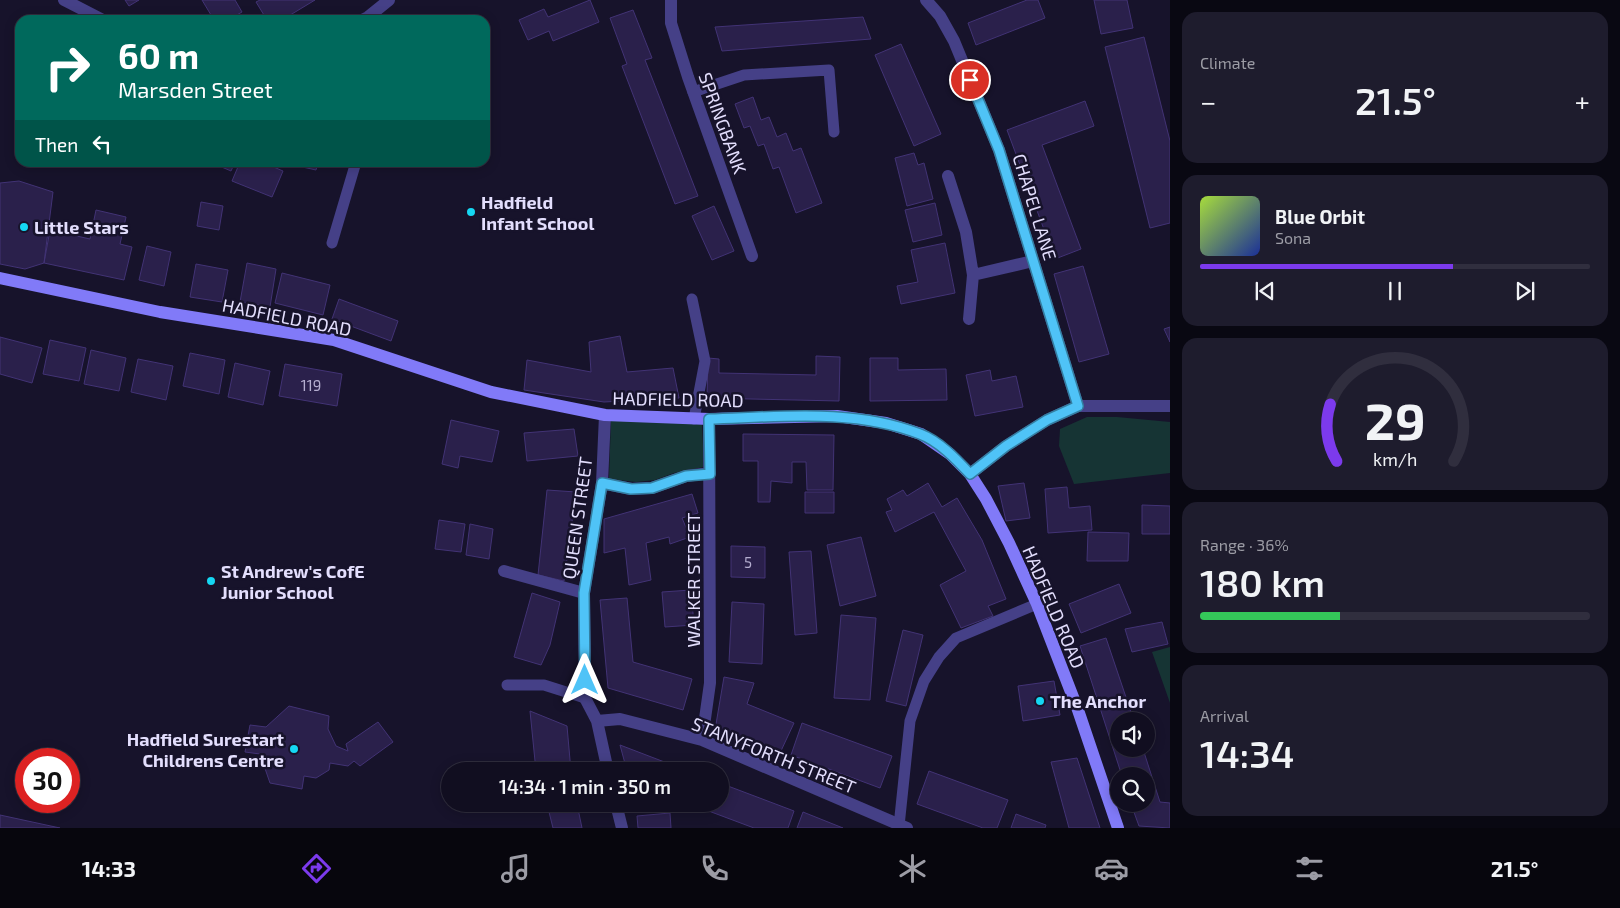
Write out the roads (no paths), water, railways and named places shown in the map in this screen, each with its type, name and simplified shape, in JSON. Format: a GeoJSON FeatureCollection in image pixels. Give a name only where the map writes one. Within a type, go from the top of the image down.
{"type":"FeatureCollection","features":[{"type":"Feature","properties":{"kind":"street"},"geometry":{"type":"LineString","coordinates":[[64,0],[93,15]]}},
{"type":"Feature","properties":{"kind":"street"},"geometry":{"type":"LineString","coordinates":[[370,15],[389,0]]}},
{"type":"Feature","properties":{"kind":"street","name":"SPRINGBANK"},"geometry":{"type":"LineString","coordinates":[[670,0],[671,23],[693,92],[752,256]]}},
{"type":"Feature","properties":{"kind":"street","name":"CHAPEL LANE"},"geometry":{"type":"LineString","coordinates":[[926,0],[940,16],[954,41],[999,150],[1078,406]]}},
{"type":"Feature","properties":{"kind":"street"},"geometry":{"type":"LineString","coordinates":[[948,176],[966,232],[974,275],[969,319]]}},
{"type":"Feature","properties":{"kind":"street"},"geometry":{"type":"LineString","coordinates":[[974,275],[1033,261]]}},
{"type":"Feature","properties":{"kind":"street","name":"HADFIELD ROAD"},"geometry":{"type":"LineString","coordinates":[[0,278],[160,312],[334,340],[490,392],[605,415],[694,419],[837,416],[886,423],[921,434],[956,459],[970,474],[986,499],[1037,604],[1078,710],[1118,828]]}},
{"type":"Feature","properties":{"kind":"street"},"geometry":{"type":"LineString","coordinates":[[970,474],[1006,446],[1047,420],[1078,406],[1170,406]]}},
{"type":"Feature","properties":{"kind":"street","name":"QUEEN STREET"},"geometry":{"type":"LineString","coordinates":[[605,415],[602,483],[584,593],[585,698],[597,721],[606,762]]}},
{"type":"Feature","properties":{"kind":"street","name":"WALKER STREET"},"geometry":{"type":"LineString","coordinates":[[702,740],[710,683],[709,419]]}},
{"type":"Feature","properties":{"kind":"street"},"geometry":{"type":"LineString","coordinates":[[602,483],[631,489],[652,488],[686,476],[710,474]]}},
{"type":"Feature","properties":{"kind":"street"},"geometry":{"type":"LineString","coordinates":[[504,571],[584,593]]}},
{"type":"Feature","properties":{"kind":"street","name":"STANYFORTH STREET"},"geometry":{"type":"LineString","coordinates":[[597,721],[620,718],[702,740],[902,827]]}},
{"type":"Feature","properties":{"kind":"street"},"geometry":{"type":"LineString","coordinates":[[618,812],[622,828]]}},
{"type":"Feature","properties":{"kind":"lane"},"geometry":{"type":"LineString","coordinates":[[693,92],[744,75],[829,70],[834,132]]}},
{"type":"Feature","properties":{"kind":"lane"},"geometry":{"type":"LineString","coordinates":[[332,242],[354,167]]}},
{"type":"Feature","properties":{"kind":"lane"},"geometry":{"type":"LineString","coordinates":[[692,299],[705,361],[694,419]]}},
{"type":"Feature","properties":{"kind":"lane"},"geometry":{"type":"LineString","coordinates":[[902,827],[910,721],[924,681],[938,657],[956,638],[1037,604]]}},
{"type":"Feature","properties":{"kind":"lane"},"geometry":{"type":"LineString","coordinates":[[507,685],[544,685],[585,698]]}},
{"type":"Feature","properties":{"kind":"place","name":"Hadfield Infant School"},"geometry":{"type":"Point","coordinates":[471,212]}},
{"type":"Feature","properties":{"kind":"place","name":"Little Stars"},"geometry":{"type":"Point","coordinates":[24,227]}},
{"type":"Feature","properties":{"kind":"place","name":"St Andrew's CofE Junior School"},"geometry":{"type":"Point","coordinates":[211,581]}},
{"type":"Feature","properties":{"kind":"place","name":"The Anchor"},"geometry":{"type":"Point","coordinates":[1040,701]}},
{"type":"Feature","properties":{"kind":"place","name":"Hadfield Surestart Childrens Centre"},"geometry":{"type":"Point","coordinates":[294,749]}}]}
